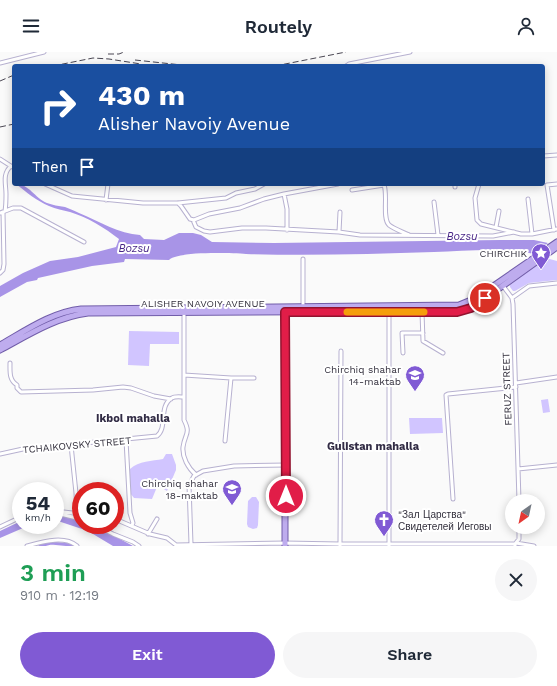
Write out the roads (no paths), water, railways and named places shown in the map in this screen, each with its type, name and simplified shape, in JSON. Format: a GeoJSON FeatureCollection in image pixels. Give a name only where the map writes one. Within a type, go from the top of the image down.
{"type":"FeatureCollection","features":[{"type":"Feature","properties":{"kind":"main road","name":"ALISHER NAVOIY AVENUE"},"geometry":{"type":"LineString","coordinates":[[0,345],[56,315],[76,309],[119,307],[457,312],[468,309],[536,256],[556,244]]}},
{"type":"Feature","properties":{"kind":"main road","name":"ALISHER NAVOIY AVENUE"},"geometry":{"type":"LineString","coordinates":[[0,350],[58,320],[93,313],[285,309],[303,306],[457,306],[472,300],[542,258],[556,244]]}},
{"type":"Feature","properties":{"kind":"main road"},"geometry":{"type":"LineString","coordinates":[[285,309],[285,544]]}},
{"type":"Feature","properties":{"kind":"street"},"geometry":{"type":"LineString","coordinates":[[0,63],[44,52]]}},
{"type":"Feature","properties":{"kind":"street"},"geometry":{"type":"LineString","coordinates":[[352,64],[410,52]]}},
{"type":"Feature","properties":{"kind":"street"},"geometry":{"type":"LineString","coordinates":[[545,156],[557,156]]}},
{"type":"Feature","properties":{"kind":"street"},"geometry":{"type":"LineString","coordinates":[[0,159],[12,166]]}},
{"type":"Feature","properties":{"kind":"street"},"geometry":{"type":"LineString","coordinates":[[0,273],[4,268],[3,212],[6,172],[12,168]]}},
{"type":"Feature","properties":{"kind":"street"},"geometry":{"type":"LineString","coordinates":[[478,186],[475,198],[477,220],[481,224],[521,234],[532,234],[555,230],[547,186],[557,184]]}},
{"type":"Feature","properties":{"kind":"street"},"geometry":{"type":"LineString","coordinates":[[0,186],[5,186]]}},
{"type":"Feature","properties":{"kind":"street"},"geometry":{"type":"LineString","coordinates":[[50,186],[72,196],[106,200],[178,203],[226,198],[236,193],[260,186]]}},
{"type":"Feature","properties":{"kind":"street"},"geometry":{"type":"LineString","coordinates":[[106,200],[108,186]]}},
{"type":"Feature","properties":{"kind":"street"},"geometry":{"type":"LineString","coordinates":[[193,220],[209,214],[240,208],[264,199],[327,186]]}},
{"type":"Feature","properties":{"kind":"street"},"geometry":{"type":"LineString","coordinates":[[352,190],[366,186]]}},
{"type":"Feature","properties":{"kind":"street"},"geometry":{"type":"LineString","coordinates":[[384,186],[386,191],[386,219],[389,225],[412,236]]}},
{"type":"Feature","properties":{"kind":"street"},"geometry":{"type":"LineString","coordinates":[[284,194],[287,209],[287,230]]}},
{"type":"Feature","properties":{"kind":"street"},"geometry":{"type":"LineString","coordinates":[[528,199],[532,234]]}},
{"type":"Feature","properties":{"kind":"street"},"geometry":{"type":"LineString","coordinates":[[434,202],[438,235]]}},
{"type":"Feature","properties":{"kind":"street"},"geometry":{"type":"LineString","coordinates":[[178,203],[190,219],[193,220],[196,227],[210,232],[242,228],[339,232],[360,235],[412,236],[493,236],[514,232]]}},
{"type":"Feature","properties":{"kind":"street"},"geometry":{"type":"LineString","coordinates":[[3,212],[13,208],[22,208],[84,242]]}},
{"type":"Feature","properties":{"kind":"street"},"geometry":{"type":"LineString","coordinates":[[496,227],[499,211]]}},
{"type":"Feature","properties":{"kind":"street"},"geometry":{"type":"LineString","coordinates":[[339,232],[340,212]]}},
{"type":"Feature","properties":{"kind":"street"},"geometry":{"type":"LineString","coordinates":[[303,259],[303,306]]}},
{"type":"Feature","properties":{"kind":"street"},"geometry":{"type":"LineString","coordinates":[[501,283],[512,298],[529,286],[557,282]]}},
{"type":"Feature","properties":{"kind":"street","name":"FERUZ STREET"},"geometry":{"type":"LineString","coordinates":[[512,298],[514,307],[519,494]]}},
{"type":"Feature","properties":{"kind":"street"},"geometry":{"type":"LineString","coordinates":[[184,312],[184,420],[188,432],[183,448],[187,465],[196,475]]}},
{"type":"Feature","properties":{"kind":"street"},"geometry":{"type":"LineString","coordinates":[[389,312],[389,545]]}},
{"type":"Feature","properties":{"kind":"street"},"geometry":{"type":"LineString","coordinates":[[422,312],[423,341],[443,353]]}},
{"type":"Feature","properties":{"kind":"street"},"geometry":{"type":"LineString","coordinates":[[403,354],[402,333],[423,333]]}},
{"type":"Feature","properties":{"kind":"street"},"geometry":{"type":"LineString","coordinates":[[340,545],[341,351]]}},
{"type":"Feature","properties":{"kind":"street"},"geometry":{"type":"LineString","coordinates":[[10,363],[12,382],[17,385],[17,388],[21,392],[93,390],[123,387],[131,388],[154,396],[171,399],[184,397]]}},
{"type":"Feature","properties":{"kind":"street"},"geometry":{"type":"LineString","coordinates":[[184,375],[254,378]]}},
{"type":"Feature","properties":{"kind":"street"},"geometry":{"type":"LineString","coordinates":[[516,383],[557,377]]}},
{"type":"Feature","properties":{"kind":"street"},"geometry":{"type":"LineString","coordinates":[[225,441],[231,378]]}},
{"type":"Feature","properties":{"kind":"street"},"geometry":{"type":"LineString","coordinates":[[453,499],[446,395],[516,387]]}},
{"type":"Feature","properties":{"kind":"street","name":"TCHAIKOVSKY STREET"},"geometry":{"type":"LineString","coordinates":[[0,454],[23,449],[158,436],[161,431],[165,407],[171,399]]}},
{"type":"Feature","properties":{"kind":"street"},"geometry":{"type":"LineString","coordinates":[[126,440],[132,525]]}},
{"type":"Feature","properties":{"kind":"street"},"geometry":{"type":"LineString","coordinates":[[71,445],[75,482]]}},
{"type":"Feature","properties":{"kind":"street"},"geometry":{"type":"LineString","coordinates":[[191,544],[189,485],[191,479],[203,471],[234,466],[286,465]]}},
{"type":"Feature","properties":{"kind":"street"},"geometry":{"type":"LineString","coordinates":[[518,469],[557,465]]}},
{"type":"Feature","properties":{"kind":"street"},"geometry":{"type":"LineString","coordinates":[[148,534],[158,518]]}},
{"type":"Feature","properties":{"kind":"street"},"geometry":{"type":"LineString","coordinates":[[0,527],[12,521]]}},
{"type":"Feature","properties":{"kind":"street"},"geometry":{"type":"LineString","coordinates":[[124,522],[148,534],[167,538],[176,545],[515,544],[534,546]]}},
{"type":"Feature","properties":{"kind":"street"},"geometry":{"type":"LineString","coordinates":[[113,534],[139,546]]}},
{"type":"Feature","properties":{"kind":"street"},"geometry":{"type":"LineString","coordinates":[[515,544],[519,539],[519,534]]}},
{"type":"Feature","properties":{"kind":"street"},"geometry":{"type":"LineString","coordinates":[[27,546],[50,540],[72,542],[77,546]]}},
{"type":"Feature","properties":{"kind":"water","name":"Bozsu"},"geometry":{"type":"Polygon","coordinates":[[[19,186],[25,186],[47,203],[65,207],[117,230],[140,235],[144,239],[164,240],[179,233],[193,233],[201,235],[212,242],[274,243],[534,240],[548,243],[534,254],[497,250],[316,255],[217,253],[183,255],[169,260],[125,259],[124,262],[92,266],[38,278],[37,280],[27,282],[0,297],[0,286],[23,273],[50,261],[78,257],[116,247],[119,239],[102,227],[83,217],[54,208],[32,196],[19,186]]]}},
{"type":"Feature","properties":{"kind":"water"},"geometry":{"type":"Polygon","coordinates":[[[64,516],[72,518],[72,526],[64,523],[64,516]]]}},
{"type":"Feature","properties":{"kind":"water"},"geometry":{"type":"Polygon","coordinates":[[[12,525],[12,533],[0,538],[0,531],[12,525]]]}},
{"type":"Feature","properties":{"kind":"water"},"geometry":{"type":"Polygon","coordinates":[[[93,534],[111,534],[133,546],[113,546],[93,534]]]}},
{"type":"Feature","properties":{"kind":"waterway"},"geometry":{"type":"LineString","coordinates":[[40,546],[51,543],[72,546]]}},
{"type":"Feature","properties":{"kind":"railway"},"geometry":{"type":"LineString","coordinates":[[108,54],[119,54],[124,52]]}},
{"type":"Feature","properties":{"kind":"railway"},"geometry":{"type":"LineString","coordinates":[[285,64],[346,52]]}},
{"type":"Feature","properties":{"kind":"railway"},"geometry":{"type":"LineString","coordinates":[[63,64],[93,58],[141,64]]}},
{"type":"Feature","properties":{"kind":"railway"},"geometry":{"type":"LineString","coordinates":[[135,60],[172,64]]}},
{"type":"Feature","properties":{"kind":"railway"},"geometry":{"type":"LineString","coordinates":[[0,81],[12,76]]}},
{"type":"Feature","properties":{"kind":"railway"},"geometry":{"type":"LineString","coordinates":[[0,127],[12,124]]}},
{"type":"Feature","properties":{"kind":"place","name":"CHIRCHIK"},"geometry":{"type":"Point","coordinates":[541,270]}},
{"type":"Feature","properties":{"kind":"place","name":"Chirchiq shahar 14-maktab"},"geometry":{"type":"Point","coordinates":[415,392]}},
{"type":"Feature","properties":{"kind":"place","name":"Chirchiq shahar 18-maktab"},"geometry":{"type":"Point","coordinates":[232,506]}},
{"type":"Feature","properties":{"kind":"place","name":"\"Зал Царства\" Свидетелей Иеговы"},"geometry":{"type":"Point","coordinates":[384,537]}},
{"type":"Feature","properties":{"kind":"district","name":"Ikbol mahalla"},"geometry":{"type":"Point","coordinates":[133,418]}},
{"type":"Feature","properties":{"kind":"district","name":"Gulistan mahalla"},"geometry":{"type":"Point","coordinates":[373,446]}}]}
